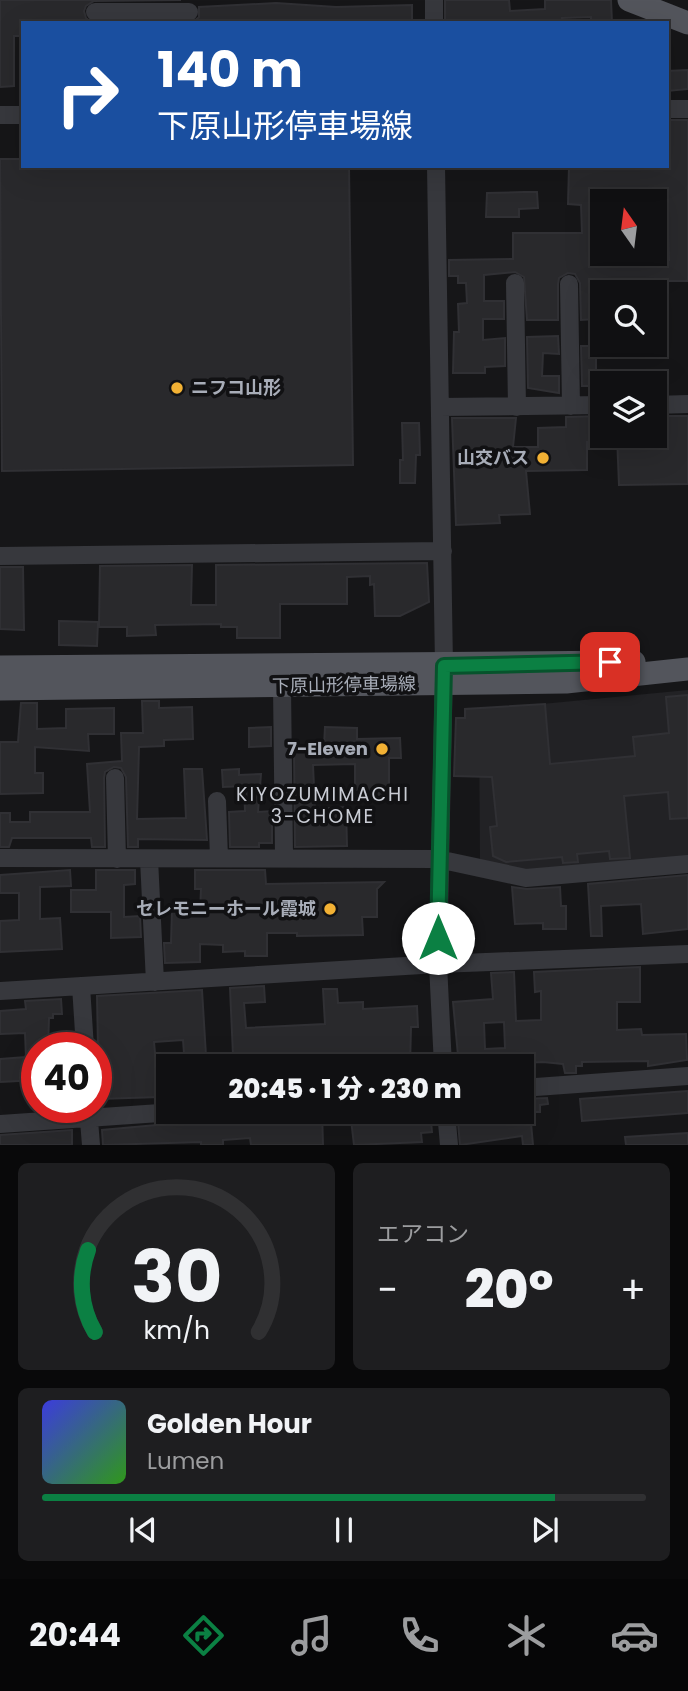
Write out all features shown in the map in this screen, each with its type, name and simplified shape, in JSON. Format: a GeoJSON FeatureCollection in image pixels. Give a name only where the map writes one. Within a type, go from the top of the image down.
{"type":"FeatureCollection","features":[{"type":"Feature","properties":{"kind":"main road"},"geometry":{"type":"LineString","coordinates":[[629,0],[688,23]]}},
{"type":"Feature","properties":{"kind":"main road","name":"下原山形停車場線"},"geometry":{"type":"LineString","coordinates":[[0,689],[282,686],[637,662],[688,656]]}},
{"type":"Feature","properties":{"kind":"main road","name":"下原山形停車場線"},"geometry":{"type":"LineString","coordinates":[[0,667],[444,675],[566,682],[688,669]]}},
{"type":"Feature","properties":{"kind":"street"},"geometry":{"type":"LineString","coordinates":[[434,0],[434,21]]}},
{"type":"Feature","properties":{"kind":"street"},"geometry":{"type":"LineString","coordinates":[[95,12],[189,11]]}},
{"type":"Feature","properties":{"kind":"street"},"geometry":{"type":"LineString","coordinates":[[669,109],[688,108]]}},
{"type":"Feature","properties":{"kind":"street"},"geometry":{"type":"LineString","coordinates":[[0,116],[21,115]]}},
{"type":"Feature","properties":{"kind":"street"},"geometry":{"type":"LineString","coordinates":[[436,168],[444,675],[438,859],[438,964],[442,1054]]}},
{"type":"Feature","properties":{"kind":"street"},"geometry":{"type":"LineString","coordinates":[[514,283],[517,407]]}},
{"type":"Feature","properties":{"kind":"street"},"geometry":{"type":"LineString","coordinates":[[569,284],[571,406]]}},
{"type":"Feature","properties":{"kind":"street"},"geometry":{"type":"LineString","coordinates":[[667,405],[688,404]]}},
{"type":"Feature","properties":{"kind":"street"},"geometry":{"type":"LineString","coordinates":[[440,407],[590,405]]}},
{"type":"Feature","properties":{"kind":"street"},"geometry":{"type":"LineString","coordinates":[[0,556],[443,551]]}},
{"type":"Feature","properties":{"kind":"street"},"geometry":{"type":"LineString","coordinates":[[282,686],[284,857]]}},
{"type":"Feature","properties":{"kind":"street"},"geometry":{"type":"LineString","coordinates":[[115,778],[117,859]]}},
{"type":"Feature","properties":{"kind":"street"},"geometry":{"type":"LineString","coordinates":[[217,801],[219,858]]}},
{"type":"Feature","properties":{"kind":"street"},"geometry":{"type":"LineString","coordinates":[[0,858],[438,859],[526,878],[688,864]]}},
{"type":"Feature","properties":{"kind":"street"},"geometry":{"type":"LineString","coordinates":[[149,859],[155,982]]}},
{"type":"Feature","properties":{"kind":"street"},"geometry":{"type":"LineString","coordinates":[[0,990],[438,964],[688,954]]}},
{"type":"Feature","properties":{"kind":"street"},"geometry":{"type":"LineString","coordinates":[[81,986],[84,1032]]}},
{"type":"Feature","properties":{"kind":"street"},"geometry":{"type":"LineString","coordinates":[[534,1087],[688,1076]]}},
{"type":"Feature","properties":{"kind":"street"},"geometry":{"type":"LineString","coordinates":[[112,1113],[156,1112]]}},
{"type":"Feature","properties":{"kind":"street"},"geometry":{"type":"LineString","coordinates":[[0,1124],[21,1121]]}},
{"type":"Feature","properties":{"kind":"street"},"geometry":{"type":"LineString","coordinates":[[90,1123],[91,1145]]}},
{"type":"Feature","properties":{"kind":"street"},"geometry":{"type":"LineString","coordinates":[[447,1124],[449,1145]]}},
{"type":"Feature","properties":{"kind":"shaded area"},"geometry":{"type":"Polygon","coordinates":[[[688,690],[688,858],[524,873],[480,863],[479,710],[688,690]]]}},
{"type":"Feature","properties":{"kind":"building"},"geometry":{"type":"Polygon","coordinates":[[[0,0],[181,0],[94,1],[86,6],[84,11],[90,21],[21,21],[20,36],[14,36],[14,86],[0,87],[0,0]]]}},
{"type":"Feature","properties":{"kind":"building"},"geometry":{"type":"Polygon","coordinates":[[[445,0],[509,0],[510,11],[545,9],[545,0],[611,0],[612,21],[591,21],[591,17],[562,18],[562,21],[445,21],[445,0]]]}},
{"type":"Feature","properties":{"kind":"building"},"geometry":{"type":"Polygon","coordinates":[[[276,3],[336,7],[412,5],[412,21],[194,21],[199,17],[199,7],[276,3]]]}},
{"type":"Feature","properties":{"kind":"building"},"geometry":{"type":"Polygon","coordinates":[[[688,70],[688,89],[669,91],[669,71],[688,70]]]}},
{"type":"Feature","properties":{"kind":"building"},"geometry":{"type":"Polygon","coordinates":[[[669,120],[688,120],[688,281],[590,280],[590,319],[581,320],[580,283],[575,274],[568,273],[559,278],[558,320],[527,320],[524,277],[515,272],[484,275],[484,301],[504,301],[504,319],[483,319],[483,340],[505,338],[505,366],[485,367],[485,373],[453,373],[454,332],[459,332],[458,304],[467,303],[466,283],[458,283],[458,276],[449,276],[449,260],[513,259],[513,233],[582,233],[581,205],[568,204],[569,168],[669,168],[669,120]]]}},
{"type":"Feature","properties":{"kind":"building","name":"ニフコ山形"},"geometry":{"type":"Polygon","coordinates":[[[0,159],[21,159],[21,168],[349,168],[353,465],[2,471],[0,159]]]}},
{"type":"Feature","properties":{"kind":"building"},"geometry":{"type":"Polygon","coordinates":[[[537,192],[538,208],[519,209],[519,217],[486,217],[487,193],[537,192]]]}},
{"type":"Feature","properties":{"kind":"building"},"geometry":{"type":"Polygon","coordinates":[[[558,336],[559,354],[543,353],[542,376],[559,376],[559,393],[528,388],[527,337],[558,336]]]}},
{"type":"Feature","properties":{"kind":"building"},"geometry":{"type":"Polygon","coordinates":[[[581,346],[590,346],[590,357],[596,357],[596,371],[590,371],[590,386],[582,386],[581,346]]]}},
{"type":"Feature","properties":{"kind":"building"},"geometry":{"type":"Polygon","coordinates":[[[590,416],[587,470],[526,471],[530,514],[499,515],[500,523],[456,525],[452,418],[516,418],[513,447],[538,447],[538,428],[566,427],[566,417],[590,416]]]}},
{"type":"Feature","properties":{"kind":"building"},"geometry":{"type":"Polygon","coordinates":[[[667,416],[688,416],[688,484],[619,485],[617,448],[667,448],[667,416]]]}},
{"type":"Feature","properties":{"kind":"building"},"geometry":{"type":"Polygon","coordinates":[[[402,423],[419,423],[420,455],[416,455],[415,483],[400,483],[400,460],[403,460],[402,423]]]}},
{"type":"Feature","properties":{"kind":"building"},"geometry":{"type":"Polygon","coordinates":[[[427,563],[429,602],[400,616],[375,616],[374,584],[370,585],[370,576],[347,577],[347,604],[280,604],[280,638],[237,638],[237,627],[221,627],[221,624],[155,625],[156,635],[127,636],[127,627],[99,627],[100,566],[192,565],[191,605],[216,605],[216,565],[427,563]]]}},
{"type":"Feature","properties":{"kind":"building"},"geometry":{"type":"Polygon","coordinates":[[[0,567],[23,567],[24,630],[0,629],[0,567]]]}},
{"type":"Feature","properties":{"kind":"building"},"geometry":{"type":"Polygon","coordinates":[[[59,621],[98,622],[97,646],[59,645],[59,621]]]}},
{"type":"Feature","properties":{"kind":"building"},"geometry":{"type":"Polygon","coordinates":[[[688,695],[688,818],[670,819],[668,792],[624,796],[630,858],[610,859],[609,851],[577,854],[578,862],[563,863],[562,857],[506,862],[493,856],[490,827],[497,826],[492,777],[454,776],[456,718],[465,718],[465,709],[545,704],[550,764],[635,756],[633,737],[669,733],[666,697],[688,695]]]}},
{"type":"Feature","properties":{"kind":"building"},"geometry":{"type":"Polygon","coordinates":[[[142,701],[159,701],[159,708],[192,707],[193,739],[164,740],[164,746],[139,747],[137,819],[186,818],[184,769],[202,769],[207,840],[138,839],[138,847],[128,847],[126,777],[121,768],[114,767],[105,772],[104,778],[105,847],[92,847],[91,838],[12,838],[9,847],[0,847],[0,813],[10,813],[10,822],[30,822],[30,812],[90,812],[87,764],[122,761],[121,733],[143,733],[142,701]]]}},
{"type":"Feature","properties":{"kind":"building"},"geometry":{"type":"Polygon","coordinates":[[[21,703],[37,703],[37,729],[66,728],[66,709],[114,708],[114,734],[88,734],[89,751],[35,747],[35,773],[43,773],[43,793],[0,794],[0,742],[18,742],[21,703]]]}},
{"type":"Feature","properties":{"kind":"building"},"geometry":{"type":"Polygon","coordinates":[[[271,727],[271,746],[249,747],[249,728],[271,727]]]}},
{"type":"Feature","properties":{"kind":"building"},"geometry":{"type":"Polygon","coordinates":[[[325,727],[357,728],[357,739],[400,738],[401,758],[389,758],[389,799],[365,799],[365,790],[355,790],[355,764],[313,765],[315,809],[346,807],[347,846],[295,847],[294,747],[324,746],[325,727]]]}},
{"type":"Feature","properties":{"kind":"building"},"geometry":{"type":"Polygon","coordinates":[[[239,769],[239,775],[261,774],[258,812],[272,811],[272,843],[259,843],[259,847],[230,847],[229,812],[245,811],[244,786],[223,787],[222,770],[239,769]]]}},
{"type":"Feature","properties":{"kind":"building"},"geometry":{"type":"Polygon","coordinates":[[[70,870],[71,886],[40,887],[40,919],[60,918],[62,949],[0,952],[0,921],[19,920],[19,893],[0,893],[0,875],[70,870]]]}},
{"type":"Feature","properties":{"kind":"building"},"geometry":{"type":"Polygon","coordinates":[[[96,870],[135,870],[135,884],[124,885],[124,917],[140,916],[141,937],[111,938],[111,912],[71,912],[71,890],[96,890],[96,870]]]}},
{"type":"Feature","properties":{"kind":"building"},"geometry":{"type":"Polygon","coordinates":[[[195,870],[265,870],[266,884],[384,882],[377,889],[377,917],[362,917],[363,935],[297,936],[297,933],[267,933],[267,956],[245,956],[245,951],[223,952],[223,945],[200,944],[200,962],[165,963],[164,943],[171,943],[172,910],[200,911],[201,889],[195,889],[195,870]]]}},
{"type":"Feature","properties":{"kind":"building"},"geometry":{"type":"Polygon","coordinates":[[[688,875],[688,929],[643,934],[641,904],[601,906],[602,936],[591,936],[588,884],[688,875]]]}},
{"type":"Feature","properties":{"kind":"building"},"geometry":{"type":"Polygon","coordinates":[[[512,887],[560,887],[561,906],[566,906],[566,929],[543,929],[543,923],[515,924],[512,887]]]}},
{"type":"Feature","properties":{"kind":"building"},"geometry":{"type":"Polygon","coordinates":[[[640,967],[640,1002],[617,1002],[617,1030],[641,1029],[642,1035],[686,1034],[687,1060],[648,1066],[648,1061],[582,1062],[582,1066],[576,1066],[576,1073],[565,1073],[563,1064],[534,1062],[534,1054],[458,1054],[453,1002],[493,999],[491,973],[514,972],[516,1021],[541,1020],[541,991],[535,992],[534,972],[640,967]],[[504,1022],[484,1023],[485,1049],[505,1048],[504,1022]]]}},
{"type":"Feature","properties":{"kind":"building"},"geometry":{"type":"Polygon","coordinates":[[[264,986],[265,1002],[244,1003],[246,1028],[325,1024],[323,989],[337,989],[338,1003],[363,1002],[363,1009],[417,1006],[418,1027],[411,1027],[410,1054],[233,1054],[230,988],[264,986]]]}},
{"type":"Feature","properties":{"kind":"building"},"geometry":{"type":"Polygon","coordinates":[[[202,990],[206,1054],[184,1054],[183,1040],[154,1042],[156,1097],[112,1099],[112,1032],[98,1032],[97,996],[202,990]]]}},
{"type":"Feature","properties":{"kind":"building"},"geometry":{"type":"Polygon","coordinates":[[[61,999],[62,1014],[53,1014],[53,1018],[49,1018],[49,1032],[0,1034],[0,1011],[26,1009],[25,1001],[61,999]]]}},
{"type":"Feature","properties":{"kind":"building"},"geometry":{"type":"Polygon","coordinates":[[[21,1057],[21,1081],[0,1082],[0,1059],[21,1057]]]}},
{"type":"Feature","properties":{"kind":"building"},"geometry":{"type":"Polygon","coordinates":[[[688,1091],[688,1113],[582,1121],[580,1099],[688,1091]]]}},
{"type":"Feature","properties":{"kind":"building"},"geometry":{"type":"Polygon","coordinates":[[[547,1098],[548,1104],[540,1105],[540,1112],[534,1112],[534,1099],[547,1098]]]}},
{"type":"Feature","properties":{"kind":"building"},"geometry":{"type":"Polygon","coordinates":[[[168,1124],[322,1124],[323,1145],[251,1145],[250,1138],[223,1140],[223,1145],[201,1145],[201,1142],[103,1145],[102,1130],[168,1124]]]}},
{"type":"Feature","properties":{"kind":"building"},"geometry":{"type":"Polygon","coordinates":[[[352,1124],[431,1124],[432,1132],[421,1133],[422,1142],[354,1145],[352,1124]]]}},
{"type":"Feature","properties":{"kind":"building"},"geometry":{"type":"Polygon","coordinates":[[[458,1124],[531,1124],[533,1145],[523,1145],[522,1136],[460,1145],[458,1124]]]}},
{"type":"Feature","properties":{"kind":"building"},"geometry":{"type":"Polygon","coordinates":[[[72,1130],[72,1145],[0,1145],[0,1135],[72,1130]]]}},
{"type":"Feature","properties":{"kind":"building"},"geometry":{"type":"Polygon","coordinates":[[[688,1133],[688,1145],[626,1145],[625,1137],[688,1133]]]}},
{"type":"Feature","properties":{"kind":"place","name":"ニフコ山形"},"geometry":{"type":"Point","coordinates":[177,388]}},
{"type":"Feature","properties":{"kind":"place","name":"山交バス"},"geometry":{"type":"Point","coordinates":[543,458]}},
{"type":"Feature","properties":{"kind":"place","name":"7-Eleven"},"geometry":{"type":"Point","coordinates":[382,749]}},
{"type":"Feature","properties":{"kind":"place","name":"セレモニーホール霞城"},"geometry":{"type":"Point","coordinates":[330,909]}},
{"type":"Feature","properties":{"kind":"district","name":"KIYOZUMIMACHI 3-CHOME"},"geometry":{"type":"Point","coordinates":[323,805]}},
{"type":"Feature","properties":{"kind":"route"},"geometry":{"type":"LineString","coordinates":[[438,938],[444,666],[610,662]]}}]}
